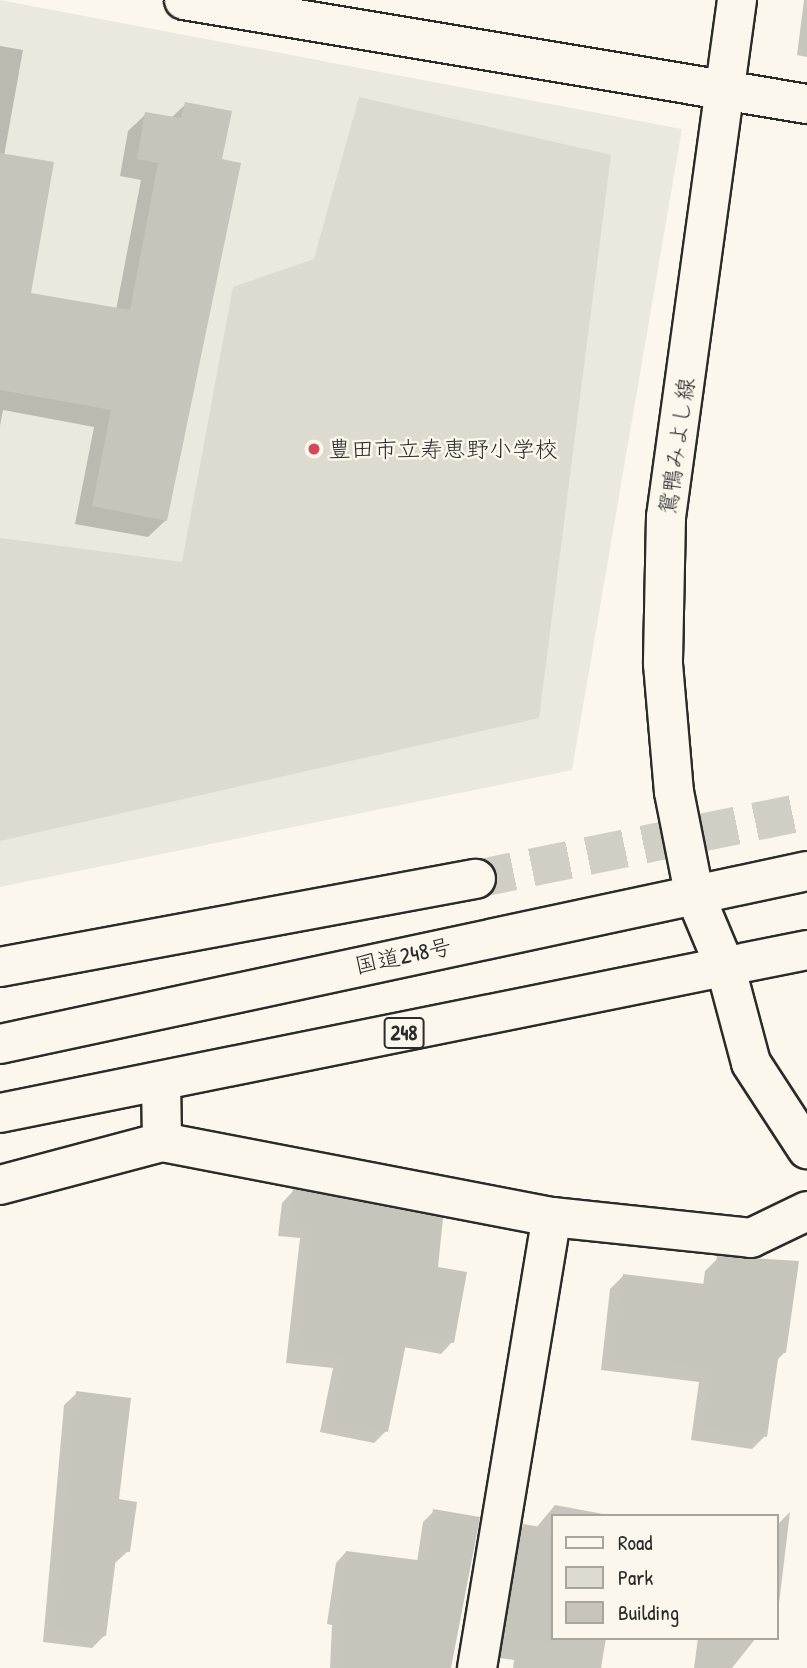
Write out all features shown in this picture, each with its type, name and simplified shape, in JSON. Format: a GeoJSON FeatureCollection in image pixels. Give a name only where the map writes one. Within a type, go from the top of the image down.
{"type":"FeatureCollection","features":[{"type":"Feature","properties":{"kind":"main road"},"geometry":{"type":"LineString","coordinates":[[184,0],[236,5],[807,104]]}},
{"type":"Feature","properties":{"kind":"main road","name":"鴛鴨みよし線"},"geometry":{"type":"LineString","coordinates":[[737,0],[722,90],[691,353],[666,517],[663,664],[674,792],[694,893],[726,969],[751,1063],[807,1149]]}},
{"type":"Feature","properties":{"kind":"main road","name":"国道248号"},"geometry":{"type":"LineString","coordinates":[[0,1044],[694,893],[807,871]]}},
{"type":"Feature","properties":{"kind":"main road"},"geometry":{"type":"LineString","coordinates":[[0,967],[476,879]]}},
{"type":"Feature","properties":{"kind":"main road","name":"248"},"geometry":{"type":"LineString","coordinates":[[0,1116],[50,1103],[726,969],[807,950]]}},
{"type":"Feature","properties":{"kind":"main road"},"geometry":{"type":"LineString","coordinates":[[161,1082],[162,1142]]}},
{"type":"Feature","properties":{"kind":"main road"},"geometry":{"type":"LineString","coordinates":[[0,1185],[162,1142],[552,1217],[751,1238],[807,1211]]}},
{"type":"Feature","properties":{"kind":"main road"},"geometry":{"type":"LineString","coordinates":[[477,1668],[552,1217]]}},
{"type":"Feature","properties":{"kind":"shaded area","name":"豊田市立寿恵野小学校"},"geometry":{"type":"Polygon","coordinates":[[[0,0],[682,129],[572,770],[0,887],[0,0]]]}},
{"type":"Feature","properties":{"kind":"green space"},"geometry":{"type":"Polygon","coordinates":[[[359,97],[611,155],[539,718],[0,841],[0,538],[182,562],[233,287],[314,259],[359,97]]]}},
{"type":"Feature","properties":{"kind":"building"},"geometry":{"type":"Polygon","coordinates":[[[185,102],[232,111],[222,159],[241,163],[167,521],[92,506],[111,410],[0,390],[0,153],[54,162],[31,293],[130,310],[158,163],[137,159],[145,112],[181,118],[185,102]]]}},
{"type":"Feature","properties":{"kind":"building"},"geometry":{"type":"Polygon","coordinates":[[[293,1189],[443,1218],[438,1267],[467,1272],[454,1343],[408,1334],[388,1432],[331,1421],[344,1357],[297,1352],[311,1227],[289,1225],[293,1189]]]}},
{"type":"Feature","properties":{"kind":"building"},"geometry":{"type":"Polygon","coordinates":[[[717,1256],[799,1261],[786,1353],[779,1352],[767,1437],[702,1428],[711,1369],[613,1358],[623,1274],[713,1285],[717,1256]]]}},
{"type":"Feature","properties":{"kind":"building"},"geometry":{"type":"Polygon","coordinates":[[[76,1391],[131,1398],[119,1499],[137,1502],[130,1552],[117,1550],[106,1636],[55,1629],[76,1391]]]}},
{"type":"Feature","properties":{"kind":"building"},"geometry":{"type":"Polygon","coordinates":[[[433,1509],[480,1517],[451,1668],[340,1668],[342,1615],[337,1614],[346,1551],[425,1561],[433,1509]]]}},
{"type":"Feature","properties":{"kind":"building"},"geometry":{"type":"Polygon","coordinates":[[[523,1524],[552,1529],[553,1646],[504,1639],[523,1524]]]}},
{"type":"Feature","properties":{"kind":"tunnel"},"geometry":{"type":"LineString","coordinates":[[476,879],[807,811]]}},
{"type":"Feature","properties":{"kind":"place","name":"豊田市立寿恵野小学校"},"geometry":{"type":"Point","coordinates":[314,449]}}]}
